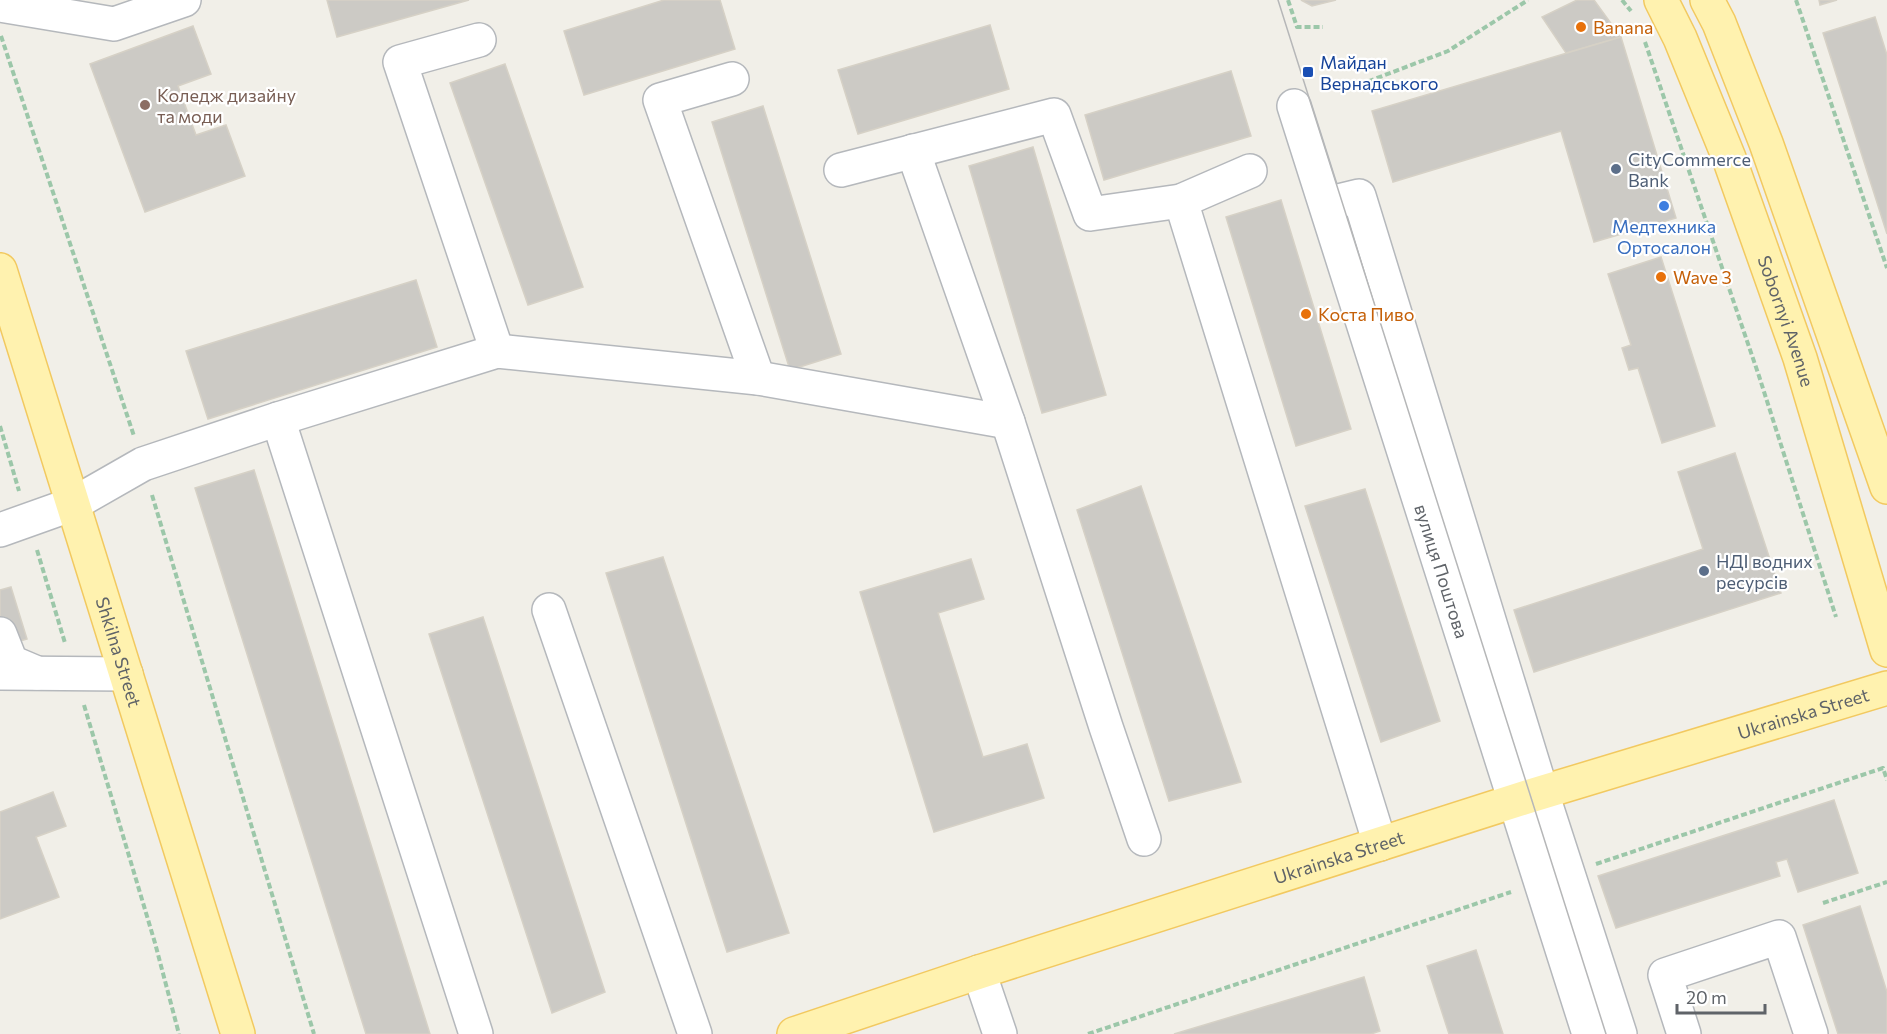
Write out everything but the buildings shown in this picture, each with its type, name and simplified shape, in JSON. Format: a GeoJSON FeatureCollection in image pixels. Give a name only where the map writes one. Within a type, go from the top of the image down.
{"type":"FeatureCollection","features":[{"type":"Feature","properties":{"kind":"main road"},"geometry":{"type":"LineString","coordinates":[[1707,0],[1719,23],[1766,143],[1887,487]]}},
{"type":"Feature","properties":{"kind":"main road","name":"Sobornyi Avenue"},"geometry":{"type":"LineString","coordinates":[[1648,8],[1680,38],[1729,158],[1800,357],[1887,650]]}},
{"type":"Feature","properties":{"kind":"main road","name":"Shkilna Street"},"geometry":{"type":"LineString","coordinates":[[0,270],[238,1034]]}},
{"type":"Feature","properties":{"kind":"main road","name":"Ukrainska Street"},"geometry":{"type":"LineString","coordinates":[[794,1034],[979,972],[1528,797],[1887,688]]}},
{"type":"Feature","properties":{"kind":"street"},"geometry":{"type":"LineString","coordinates":[[0,5],[114,24],[184,0]]}},
{"type":"Feature","properties":{"kind":"street"},"geometry":{"type":"LineString","coordinates":[[479,40],[400,63],[497,351]]}},
{"type":"Feature","properties":{"kind":"street"},"geometry":{"type":"LineString","coordinates":[[732,79],[660,100],[758,378]]}},
{"type":"Feature","properties":{"kind":"street","name":"вулиця Поштова"},"geometry":{"type":"LineString","coordinates":[[1294,106],[1528,797],[1620,1034]]}},
{"type":"Feature","properties":{"kind":"street"},"geometry":{"type":"LineString","coordinates":[[841,170],[1054,115],[1090,214],[1181,201],[1250,171]]}},
{"type":"Feature","properties":{"kind":"street"},"geometry":{"type":"LineString","coordinates":[[913,151],[1008,422],[1144,839]]}},
{"type":"Feature","properties":{"kind":"street","name":"вулиця Поштова"},"geometry":{"type":"LineString","coordinates":[[1326,204],[1359,196],[1528,797],[1589,1034]]}},
{"type":"Feature","properties":{"kind":"street"},"geometry":{"type":"LineString","coordinates":[[1181,201],[1380,844]]}},
{"type":"Feature","properties":{"kind":"street"},"geometry":{"type":"LineString","coordinates":[[9,529],[73,504],[143,464],[278,419],[497,351],[758,378],[1008,422]]}},
{"type":"Feature","properties":{"kind":"street"},"geometry":{"type":"LineString","coordinates":[[278,419],[476,1034]]}},
{"type":"Feature","properties":{"kind":"street"},"geometry":{"type":"LineString","coordinates":[[549,610],[695,1034]]}},
{"type":"Feature","properties":{"kind":"street"},"geometry":{"type":"LineString","coordinates":[[0,634],[11,662],[37,673]]}},
{"type":"Feature","properties":{"kind":"street"},"geometry":{"type":"LineString","coordinates":[[0,673],[126,674]]}},
{"type":"Feature","properties":{"kind":"street"},"geometry":{"type":"LineString","coordinates":[[1684,1034],[1665,975],[1779,937],[1811,1034]]}},
{"type":"Feature","properties":{"kind":"street"},"geometry":{"type":"LineString","coordinates":[[979,972],[1000,1034]]}},
{"type":"Feature","properties":{"kind":"path"},"geometry":{"type":"LineString","coordinates":[[1288,0],[1297,27],[1323,27]]}},
{"type":"Feature","properties":{"kind":"path"},"geometry":{"type":"LineString","coordinates":[[1343,91],[1448,51],[1528,0]]}},
{"type":"Feature","properties":{"kind":"path"},"geometry":{"type":"LineString","coordinates":[[1622,0],[1648,8]]}},
{"type":"Feature","properties":{"kind":"path"},"geometry":{"type":"LineString","coordinates":[[1796,0],[1887,268]]}},
{"type":"Feature","properties":{"kind":"path"},"geometry":{"type":"LineString","coordinates":[[0,33],[143,464],[314,1034]]}},
{"type":"Feature","properties":{"kind":"path"},"geometry":{"type":"LineString","coordinates":[[1643,38],[1759,376],[1836,617]]}},
{"type":"Feature","properties":{"kind":"path"},"geometry":{"type":"LineString","coordinates":[[0,426],[9,529],[74,673],[155,943],[179,1034]]}},
{"type":"Feature","properties":{"kind":"path"},"geometry":{"type":"LineString","coordinates":[[1590,866],[1883,768],[1887,780]]}},
{"type":"Feature","properties":{"kind":"path"},"geometry":{"type":"LineString","coordinates":[[1823,903],[1887,882]]}},
{"type":"Feature","properties":{"kind":"path"},"geometry":{"type":"LineString","coordinates":[[1088,1034],[1512,892]]}},
{"type":"Feature","properties":{"kind":"tram line"},"geometry":{"type":"LineString","coordinates":[[1278,0],[1606,1034]]}},
{"type":"Feature","properties":{"kind":"place","name":"Banana"},"geometry":{"type":"Point","coordinates":[1581,27]}},
{"type":"Feature","properties":{"kind":"place","name":"Майдан Вернадського"},"geometry":{"type":"Point","coordinates":[1308,72]}},
{"type":"Feature","properties":{"kind":"place","name":"Коледж дизайну та моди"},"geometry":{"type":"Point","coordinates":[145,105]}},
{"type":"Feature","properties":{"kind":"place","name":"CityCommerce Bank"},"geometry":{"type":"Point","coordinates":[1616,169]}},
{"type":"Feature","properties":{"kind":"place","name":"Медтехника Ортосалон"},"geometry":{"type":"Point","coordinates":[1664,206]}},
{"type":"Feature","properties":{"kind":"place","name":"Wave 3"},"geometry":{"type":"Point","coordinates":[1661,277]}},
{"type":"Feature","properties":{"kind":"place","name":"Коста Пиво"},"geometry":{"type":"Point","coordinates":[1306,314]}},
{"type":"Feature","properties":{"kind":"place","name":"НДІ водних ресурсів"},"geometry":{"type":"Point","coordinates":[1704,571]}}]}
